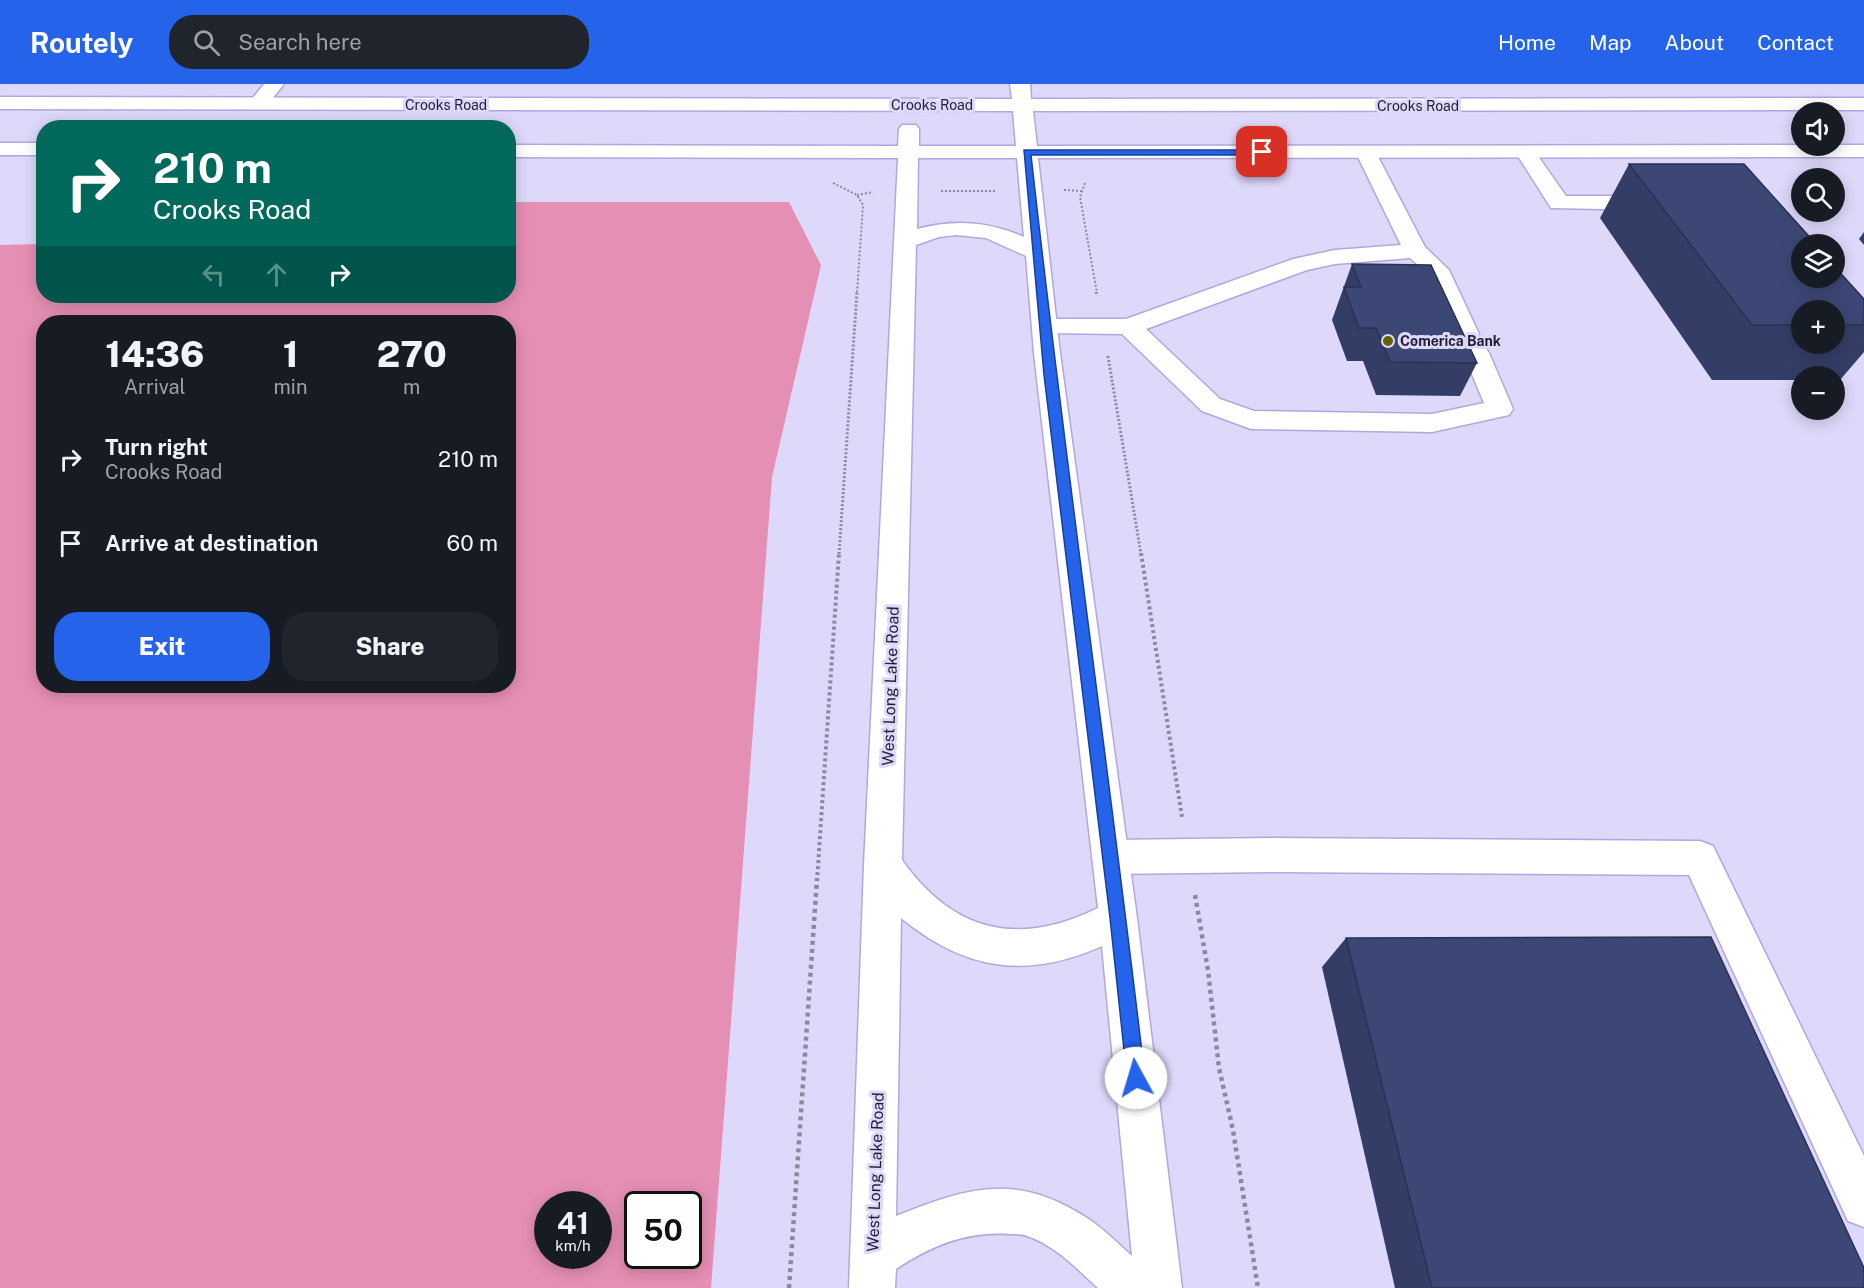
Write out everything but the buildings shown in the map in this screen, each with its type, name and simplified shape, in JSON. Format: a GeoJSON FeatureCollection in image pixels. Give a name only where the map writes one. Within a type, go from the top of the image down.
{"type":"FeatureCollection","features":[{"type":"Feature","properties":{"kind":"main road"},"geometry":{"type":"LineString","coordinates":[[258,104],[274,84]]}},
{"type":"Feature","properties":{"kind":"main road","name":"West Long Lake Road"},"geometry":{"type":"LineString","coordinates":[[872,1272],[883,865],[910,84]]}},
{"type":"Feature","properties":{"kind":"main road"},"geometry":{"type":"LineString","coordinates":[[1020,84],[1045,326],[1118,918],[1159,1288]]}},
{"type":"Feature","properties":{"kind":"main road","name":"Crooks Road"},"geometry":{"type":"LineString","coordinates":[[0,103],[1861,106]]}},
{"type":"Feature","properties":{"kind":"main road"},"geometry":{"type":"LineString","coordinates":[[736,152],[764,141],[775,129],[778,118],[769,105]]}},
{"type":"Feature","properties":{"kind":"main road"},"geometry":{"type":"LineString","coordinates":[[1171,153],[1156,131],[1160,117],[1168,110],[1183,105]]}},
{"type":"Feature","properties":{"kind":"main road"},"geometry":{"type":"LineString","coordinates":[[0,149],[36,149]]}},
{"type":"Feature","properties":{"kind":"main road"},"geometry":{"type":"LineString","coordinates":[[516,151],[1526,153],[1864,151]]}},
{"type":"Feature","properties":{"kind":"main road"},"geometry":{"type":"LineString","coordinates":[[1129,327],[1211,405],[1251,420],[1432,423],[1500,409],[1437,270],[1415,251],[1366,153]]}},
{"type":"Feature","properties":{"kind":"main road"},"geometry":{"type":"LineString","coordinates":[[1526,153],[1559,203],[1676,203]]}},
{"type":"Feature","properties":{"kind":"main road"},"geometry":{"type":"LineString","coordinates":[[904,241],[936,229],[975,228],[1019,241],[1038,254]]}},
{"type":"Feature","properties":{"kind":"main road"},"geometry":{"type":"LineString","coordinates":[[1045,326],[1129,327],[1301,264],[1335,257],[1415,251]]}},
{"type":"Feature","properties":{"kind":"main road"},"geometry":{"type":"LineString","coordinates":[[1110,857],[1272,855],[1701,858],[1864,1205]]}},
{"type":"Feature","properties":{"kind":"main road"},"geometry":{"type":"LineString","coordinates":[[883,865],[913,904],[946,929],[979,942],[1016,949],[1051,945],[1082,935],[1118,918]]}},
{"type":"Feature","properties":{"kind":"main road"},"geometry":{"type":"LineString","coordinates":[[872,1272],[909,1234],[946,1219],[989,1210],[1030,1213],[1071,1234],[1121,1277],[1128,1288]]}},
{"type":"Feature","properties":{"kind":"path"},"geometry":{"type":"LineString","coordinates":[[789,1288],[863,205],[857,195],[829,181]]}},
{"type":"Feature","properties":{"kind":"path"},"geometry":{"type":"LineString","coordinates":[[930,191],[1006,190]]}},
{"type":"Feature","properties":{"kind":"path"},"geometry":{"type":"LineString","coordinates":[[1072,190],[1081,191],[1080,197],[1098,302]]}},
{"type":"Feature","properties":{"kind":"path"},"geometry":{"type":"LineString","coordinates":[[857,195],[874,192]]}},
{"type":"Feature","properties":{"kind":"path"},"geometry":{"type":"LineString","coordinates":[[1107,353],[1122,431],[1183,819]]}},
{"type":"Feature","properties":{"kind":"path"},"geometry":{"type":"LineString","coordinates":[[1195,893],[1208,970],[1219,1068],[1233,1130],[1258,1288]]}},
{"type":"Feature","properties":{"kind":"shaded area"},"geometry":{"type":"Polygon","coordinates":[[[516,202],[789,202],[821,265],[772,477],[711,1288],[0,1288],[0,245],[36,244],[36,303],[516,303],[516,202]]]}},
{"type":"Feature","properties":{"kind":"place","name":"Comerica Bank"},"geometry":{"type":"Point","coordinates":[1388,341]}},
{"type":"Feature","properties":{"kind":"route"},"geometry":{"type":"LineString","coordinates":[[1136,1078],[1047,353],[1027,152],[1262,152]]}}]}
